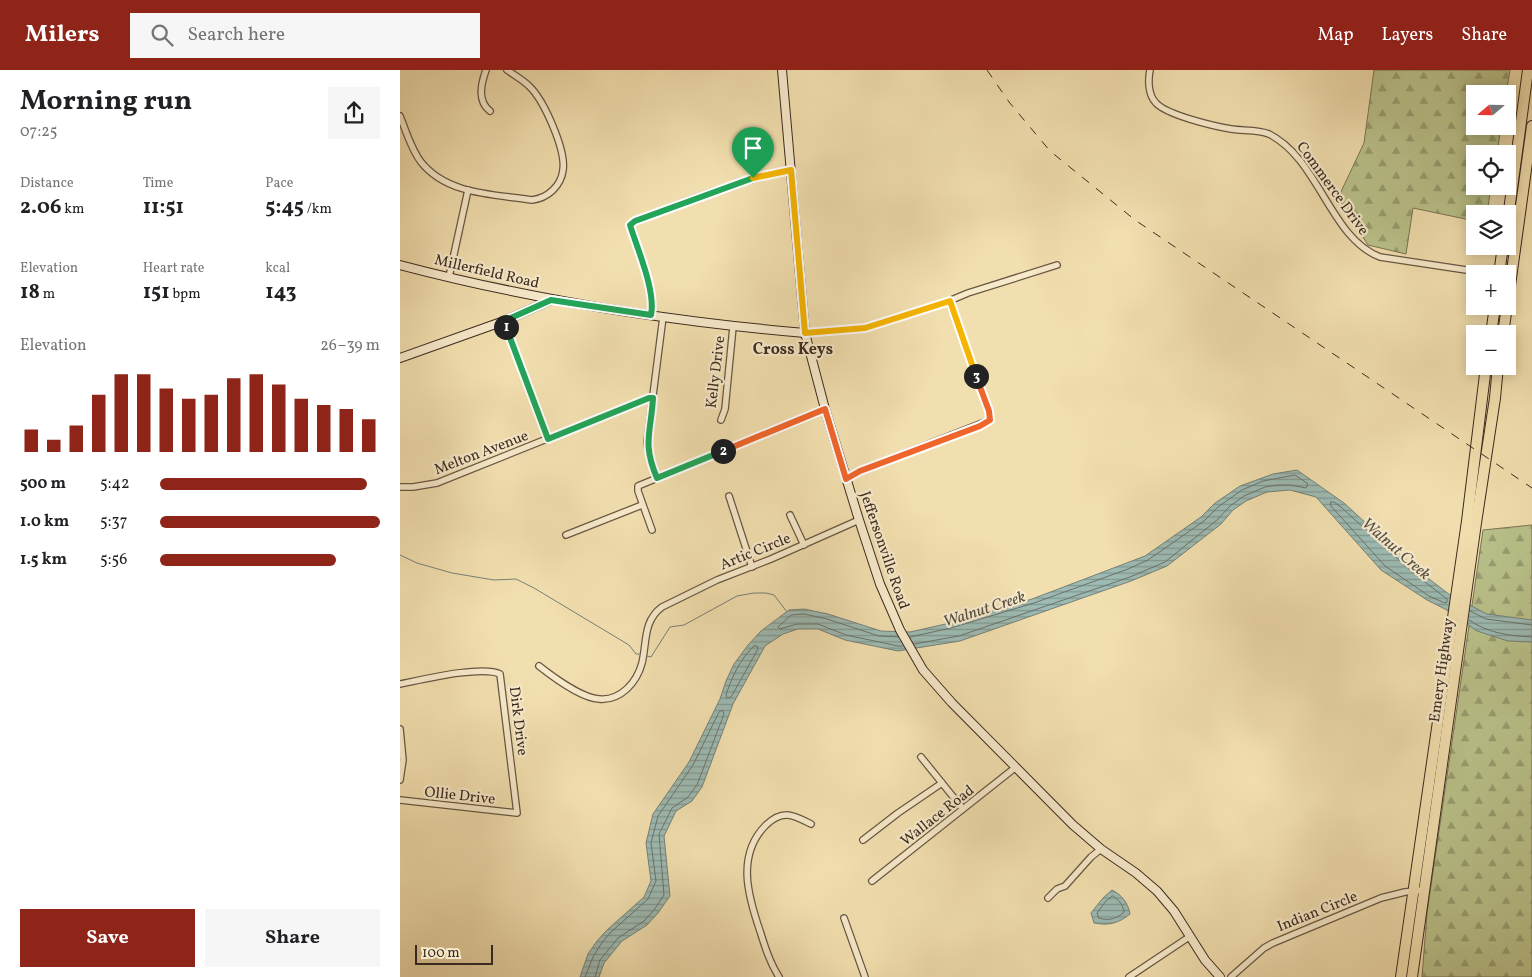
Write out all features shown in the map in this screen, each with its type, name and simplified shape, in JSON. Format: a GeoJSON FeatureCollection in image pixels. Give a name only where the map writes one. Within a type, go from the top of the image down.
{"type":"FeatureCollection","features":[{"type":"Feature","properties":{"kind":"highway"},"geometry":{"type":"LineString","coordinates":[[1510,205],[1528,70]]}},
{"type":"Feature","properties":{"kind":"highway"},"geometry":{"type":"LineString","coordinates":[[1511,265],[1532,126]]}},
{"type":"Feature","properties":{"kind":"highway","name":"Emery Highway"},"geometry":{"type":"LineString","coordinates":[[1412,977],[1468,588],[1471,522],[1485,375]]}},
{"type":"Feature","properties":{"kind":"highway","name":"Emery Highway"},"geometry":{"type":"LineString","coordinates":[[1401,977],[1456,584],[1471,522],[1495,398],[1497,375]]}},
{"type":"Feature","properties":{"kind":"street"},"geometry":{"type":"LineString","coordinates":[[486,70],[481,87],[481,95],[482,102],[490,112]]}},
{"type":"Feature","properties":{"kind":"street"},"geometry":{"type":"LineString","coordinates":[[400,116],[414,150],[425,166],[442,180],[468,190],[537,199],[546,196],[555,189],[560,181],[564,164],[554,128],[529,85],[507,70]]}},
{"type":"Feature","properties":{"kind":"street","name":"Jeffersonville Road"},"geometry":{"type":"LineString","coordinates":[[782,70],[805,333],[825,409],[859,520],[887,603],[900,630],[922,667],[952,704],[1073,825],[1101,849],[1136,873],[1157,891],[1174,911],[1205,960],[1220,977]]}},
{"type":"Feature","properties":{"kind":"street","name":"Commerce Drive"},"geometry":{"type":"LineString","coordinates":[[1150,72],[1151,95],[1154,102],[1161,107],[1205,124],[1266,133],[1284,143],[1300,160],[1357,243],[1367,252],[1380,257],[1466,270]]}},
{"type":"Feature","properties":{"kind":"street"},"geometry":{"type":"LineString","coordinates":[[651,315],[651,300],[646,274],[630,225],[633,222],[753,178],[791,170]]}},
{"type":"Feature","properties":{"kind":"street"},"geometry":{"type":"LineString","coordinates":[[449,277],[468,190]]}},
{"type":"Feature","properties":{"kind":"street","name":"Millerfield Road"},"geometry":{"type":"LineString","coordinates":[[400,265],[551,300],[733,327],[805,333]]}},
{"type":"Feature","properties":{"kind":"street"},"geometry":{"type":"LineString","coordinates":[[805,333],[865,328],[1057,265]]}},
{"type":"Feature","properties":{"kind":"street"},"geometry":{"type":"LineString","coordinates":[[400,358],[504,321],[551,300]]}},
{"type":"Feature","properties":{"kind":"street"},"geometry":{"type":"LineString","coordinates":[[846,479],[860,471],[980,426],[990,420],[989,411],[950,301]]}},
{"type":"Feature","properties":{"kind":"street"},"geometry":{"type":"LineString","coordinates":[[657,478],[648,449],[648,434],[663,317]]}},
{"type":"Feature","properties":{"kind":"street"},"geometry":{"type":"LineString","coordinates":[[504,321],[548,439]]}},
{"type":"Feature","properties":{"kind":"street","name":"Kelly Drive"},"geometry":{"type":"LineString","coordinates":[[721,420],[724,410],[733,327]]}},
{"type":"Feature","properties":{"kind":"street","name":"Melton Avenue"},"geometry":{"type":"LineString","coordinates":[[400,486],[412,487],[437,483],[653,398]]}},
{"type":"Feature","properties":{"kind":"street"},"geometry":{"type":"LineString","coordinates":[[652,530],[642,505],[638,486],[825,409]]}},
{"type":"Feature","properties":{"kind":"street"},"geometry":{"type":"LineString","coordinates":[[729,496],[752,567]]}},
{"type":"Feature","properties":{"kind":"street"},"geometry":{"type":"LineString","coordinates":[[566,535],[642,505]]}},
{"type":"Feature","properties":{"kind":"street"},"geometry":{"type":"LineString","coordinates":[[790,515],[804,545]]}},
{"type":"Feature","properties":{"kind":"street","name":"Artic Circle"},"geometry":{"type":"LineString","coordinates":[[539,666],[556,680],[599,700],[608,699],[626,691],[638,676],[650,619],[662,607],[717,580],[752,567],[859,520]]}},
{"type":"Feature","properties":{"kind":"street","name":"Dirk Drive"},"geometry":{"type":"LineString","coordinates":[[400,684],[465,673],[492,671],[500,674],[517,813]]}},
{"type":"Feature","properties":{"kind":"street"},"geometry":{"type":"LineString","coordinates":[[400,729],[403,760],[400,780]]}},
{"type":"Feature","properties":{"kind":"street"},"geometry":{"type":"LineString","coordinates":[[921,757],[963,809]]}},
{"type":"Feature","properties":{"kind":"street","name":"Wallace Road"},"geometry":{"type":"LineString","coordinates":[[872,881],[1016,767]]}},
{"type":"Feature","properties":{"kind":"street"},"geometry":{"type":"LineString","coordinates":[[863,840],[942,783]]}},
{"type":"Feature","properties":{"kind":"street","name":"Ollie Drive"},"geometry":{"type":"LineString","coordinates":[[400,800],[517,813]]}},
{"type":"Feature","properties":{"kind":"street"},"geometry":{"type":"LineString","coordinates":[[779,977],[768,956],[750,900],[747,885],[750,855],[757,838],[773,819],[781,815],[794,815],[811,824]]}},
{"type":"Feature","properties":{"kind":"street"},"geometry":{"type":"LineString","coordinates":[[1048,898],[1057,889],[1065,886],[1091,857],[1101,849]]}},
{"type":"Feature","properties":{"kind":"street","name":"Indian Circle"},"geometry":{"type":"LineString","coordinates":[[1231,977],[1273,942],[1381,898],[1405,892],[1424,890]]}},
{"type":"Feature","properties":{"kind":"street"},"geometry":{"type":"LineString","coordinates":[[844,918],[865,977]]}},
{"type":"Feature","properties":{"kind":"street"},"geometry":{"type":"LineString","coordinates":[[1129,977],[1190,937]]}},
{"type":"Feature","properties":{"kind":"green space"},"geometry":{"type":"Polygon","coordinates":[[[1374,70],[1510,70],[1508,85],[1466,85],[1466,135],[1500,135],[1498,145],[1466,145],[1466,195],[1490,195],[1488,205],[1466,205],[1466,219],[1413,208],[1406,254],[1368,245],[1338,198],[1364,143],[1374,70]]]}},
{"type":"Feature","properties":{"kind":"green space"},"geometry":{"type":"Polygon","coordinates":[[[1532,525],[1532,977],[1422,977],[1427,913],[1483,530],[1532,525]]]}},
{"type":"Feature","properties":{"kind":"water"},"geometry":{"type":"Polygon","coordinates":[[[1297,470],[1344,503],[1416,569],[1450,595],[1487,614],[1532,620],[1532,642],[1508,641],[1477,631],[1445,609],[1427,600],[1381,570],[1316,497],[1290,490],[1267,492],[1246,501],[1233,510],[1221,524],[1167,566],[1131,581],[960,641],[898,651],[845,640],[818,629],[798,629],[783,634],[765,646],[733,704],[702,787],[692,801],[676,811],[664,836],[670,896],[647,925],[622,941],[604,963],[599,977],[580,977],[588,954],[597,941],[644,897],[651,881],[646,843],[653,814],[689,762],[720,699],[734,664],[761,631],[789,610],[804,609],[828,614],[881,631],[910,632],[950,623],[1032,599],[1145,556],[1201,517],[1215,503],[1240,486],[1273,474],[1297,470]]]}},
{"type":"Feature","properties":{"kind":"water"},"geometry":{"type":"Polygon","coordinates":[[[1112,890],[1124,900],[1130,914],[1114,923],[1094,923],[1091,913],[1112,890]]]}},
{"type":"Feature","properties":{"kind":"waterway"},"geometry":{"type":"LineString","coordinates":[[400,555],[417,563],[452,573],[494,580],[516,579],[629,645],[636,654],[639,654]]}},
{"type":"Feature","properties":{"kind":"waterway"},"geometry":{"type":"LineString","coordinates":[[647,656],[651,657],[670,627],[684,625],[737,596],[754,593],[774,595],[787,612]]}},
{"type":"Feature","properties":{"kind":"railway"},"geometry":{"type":"LineString","coordinates":[[987,70],[1009,102],[1050,151],[1135,220],[1532,488]]}},
{"type":"Feature","properties":{"kind":"district","name":"Cross Keys"},"geometry":{"type":"Point","coordinates":[793,348]}},
{"type":"Feature","properties":{"kind":"route"},"geometry":{"type":"LineString","coordinates":[[791,170],[805,333],[865,328],[950,301],[989,411],[990,420],[980,426],[860,471],[846,479],[825,409],[657,478],[648,449],[653,398],[548,439],[504,321],[551,300],[651,315],[651,300],[646,274],[630,225],[635,221],[753,178],[791,170]]}},
{"type":"Feature","properties":{"kind":"water label","name":"Walnut Creek"},"geometry":{"type":"Point","coordinates":[1397,548]}},
{"type":"Feature","properties":{"kind":"water label","name":"Walnut Creek"},"geometry":{"type":"Point","coordinates":[984,608]}}]}
